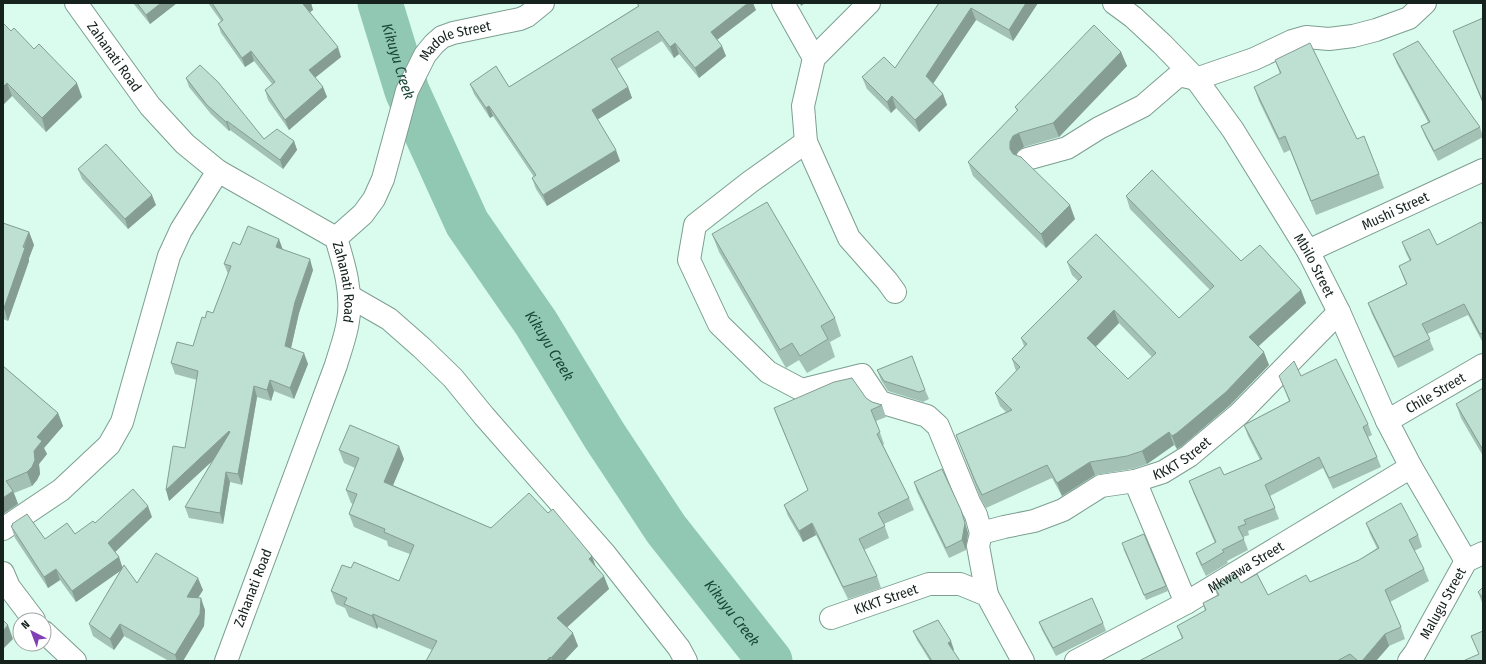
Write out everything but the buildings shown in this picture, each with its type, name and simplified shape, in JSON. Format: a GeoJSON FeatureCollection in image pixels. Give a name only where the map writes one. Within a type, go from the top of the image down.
{"type":"FeatureCollection","features":[{"type":"Feature","properties":{"kind":"street","name":"Zahanati Road"},"geometry":{"type":"LineString","coordinates":[[76,3],[150,106],[185,144],[218,171],[336,238],[342,257],[349,296],[348,320],[336,365],[226,661]]}},
{"type":"Feature","properties":{"kind":"street","name":"Madole Street"},"geometry":{"type":"LineString","coordinates":[[336,238],[363,214],[374,199],[383,179],[407,91],[424,55],[442,37],[453,33],[520,19],[544,3]]}},
{"type":"Feature","properties":{"kind":"street"},"geometry":{"type":"LineString","coordinates":[[783,3],[814,58]]}},
{"type":"Feature","properties":{"kind":"street"},"geometry":{"type":"LineString","coordinates":[[869,3],[814,58],[803,106],[806,142],[849,238],[888,281],[895,292]]}},
{"type":"Feature","properties":{"kind":"street"},"geometry":{"type":"LineString","coordinates":[[1027,160],[1067,148],[1099,128],[1143,106],[1179,75],[1196,79],[1254,59],[1292,41],[1306,37],[1329,39],[1353,36],[1376,30],[1409,18],[1424,3]]}},
{"type":"Feature","properties":{"kind":"street","name":"Mbilo Street"},"geometry":{"type":"LineString","coordinates":[[1123,6],[1196,79],[1233,130],[1308,251],[1339,312],[1387,421],[1411,468],[1475,557]]}},
{"type":"Feature","properties":{"kind":"street"},"geometry":{"type":"LineString","coordinates":[[806,142],[750,182],[695,225],[688,260],[719,324],[768,372],[802,390],[862,375],[880,402],[927,416],[938,426],[969,502],[976,515],[981,533],[978,546],[987,595],[1023,661]]}},
{"type":"Feature","properties":{"kind":"street","name":"Mushi Street"},"geometry":{"type":"LineString","coordinates":[[1308,251],[1483,170]]}},
{"type":"Feature","properties":{"kind":"street"},"geometry":{"type":"LineString","coordinates":[[3,529],[61,490],[109,445],[122,422],[169,256],[181,230],[218,171]]}},
{"type":"Feature","properties":{"kind":"street"},"geometry":{"type":"LineString","coordinates":[[349,296],[389,319],[453,378],[484,416],[605,554],[680,648],[686,661]]}},
{"type":"Feature","properties":{"kind":"street","name":"KKKT Street"},"geometry":{"type":"LineString","coordinates":[[981,533],[1034,521],[1063,510],[1101,486],[1135,481],[1163,472],[1189,456],[1216,435],[1239,414],[1339,312]]}},
{"type":"Feature","properties":{"kind":"street","name":"Chile Street"},"geometry":{"type":"LineString","coordinates":[[1387,421],[1483,365]]}},
{"type":"Feature","properties":{"kind":"street","name":"Mkwawa Street"},"geometry":{"type":"LineString","coordinates":[[1076,661],[1186,603],[1411,468]]}},
{"type":"Feature","properties":{"kind":"street"},"geometry":{"type":"LineString","coordinates":[[1135,481],[1186,603]]}},
{"type":"Feature","properties":{"kind":"street","name":"Malugu Street"},"geometry":{"type":"LineString","coordinates":[[1409,661],[1475,557]]}},
{"type":"Feature","properties":{"kind":"street"},"geometry":{"type":"LineString","coordinates":[[3,573],[9,587],[28,612]]}},
{"type":"Feature","properties":{"kind":"street","name":"KKKT Street"},"geometry":{"type":"LineString","coordinates":[[831,618],[929,584],[960,584],[987,595]]}},
{"type":"Feature","properties":{"kind":"street"},"geometry":{"type":"LineString","coordinates":[[52,640],[74,661]]}},
{"type":"Feature","properties":{"kind":"waterway","name":"Kikuyu Creek"},"geometry":{"type":"LineString","coordinates":[[380,3],[407,91],[467,223],[536,323],[604,435],[666,529],[770,661]]}}]}
